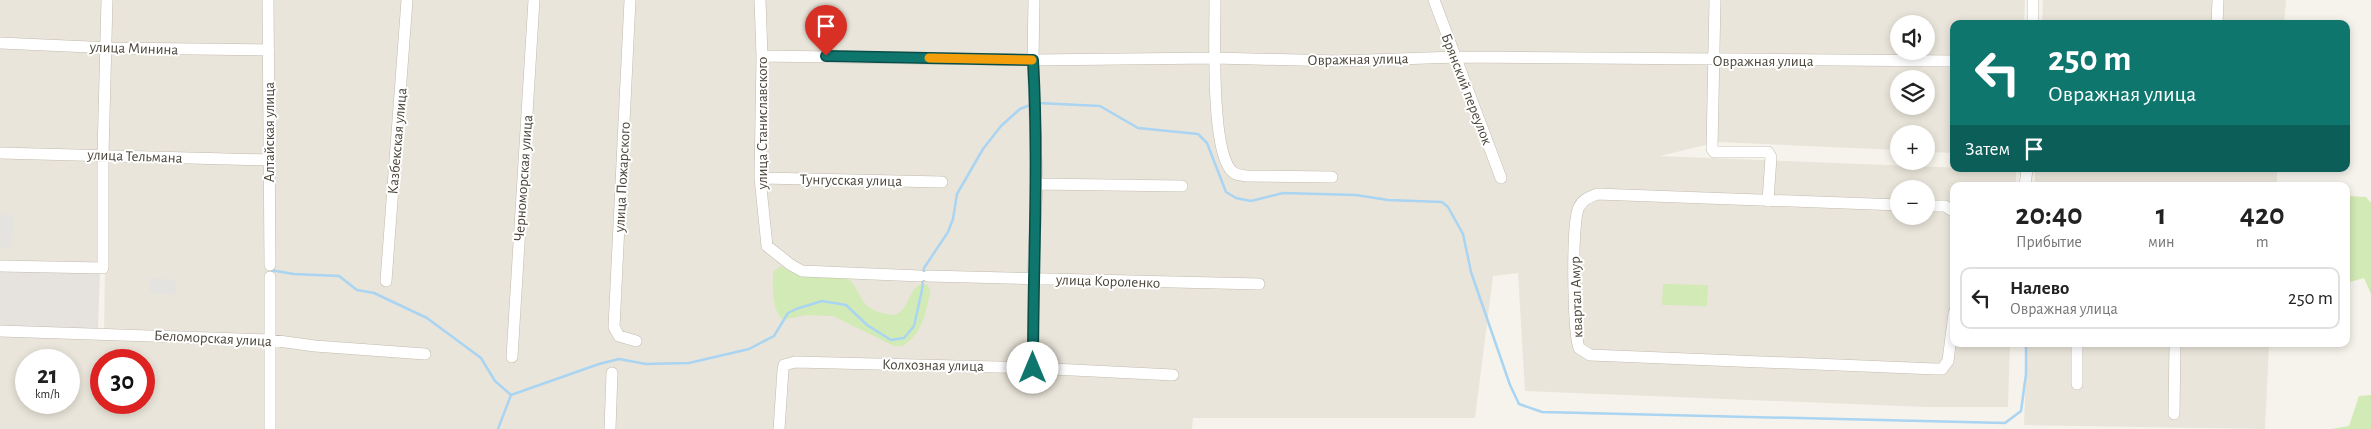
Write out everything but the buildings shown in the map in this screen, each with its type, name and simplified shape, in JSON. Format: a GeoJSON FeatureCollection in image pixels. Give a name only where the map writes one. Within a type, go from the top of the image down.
{"type":"FeatureCollection","features":[{"type":"Feature","properties":{"kind":"street"},"geometry":{"type":"LineString","coordinates":[[0,266],[103,268],[103,155],[107,0]]}},
{"type":"Feature","properties":{"kind":"street","name":"Алтайская улица"},"geometry":{"type":"LineString","coordinates":[[268,0],[270,429]]}},
{"type":"Feature","properties":{"kind":"street","name":"Казбекская улица"},"geometry":{"type":"LineString","coordinates":[[386,281],[407,0]]}},
{"type":"Feature","properties":{"kind":"street","name":"Черноморская улица"},"geometry":{"type":"LineString","coordinates":[[512,357],[534,0]]}},
{"type":"Feature","properties":{"kind":"street","name":"улица Пожарского"},"geometry":{"type":"LineString","coordinates":[[630,0],[614,328],[619,336],[636,341]]}},
{"type":"Feature","properties":{"kind":"street","name":"улица Станиславского"},"geometry":{"type":"LineString","coordinates":[[760,0],[762,56],[760,178],[767,246]]}},
{"type":"Feature","properties":{"kind":"street"},"geometry":{"type":"LineString","coordinates":[[1033,368],[1033,279],[1037,184],[1033,60],[1034,0]]}},
{"type":"Feature","properties":{"kind":"street"},"geometry":{"type":"LineString","coordinates":[[1214,0],[1218,128],[1226,164],[1236,174],[1247,176],[1332,177]]}},
{"type":"Feature","properties":{"kind":"street","name":"Брянский переулок"},"geometry":{"type":"LineString","coordinates":[[1434,0],[1501,178]]}},
{"type":"Feature","properties":{"kind":"street"},"geometry":{"type":"LineString","coordinates":[[1715,0],[1712,150],[1714,152],[1768,152],[1771,157],[1768,201]]}},
{"type":"Feature","properties":{"kind":"street"},"geometry":{"type":"LineString","coordinates":[[2032,20],[2033,0]]}},
{"type":"Feature","properties":{"kind":"street"},"geometry":{"type":"LineString","coordinates":[[2217,20],[2218,0]]}},
{"type":"Feature","properties":{"kind":"street","name":"улица Минина"},"geometry":{"type":"LineString","coordinates":[[0,43],[269,50]]}},
{"type":"Feature","properties":{"kind":"street","name":"Овражная улица"},"geometry":{"type":"LineString","coordinates":[[762,56],[1033,60],[1215,58],[1338,60],[1457,57],[1713,61],[1950,61]]}},
{"type":"Feature","properties":{"kind":"street","name":"улица Тельмана"},"geometry":{"type":"LineString","coordinates":[[0,153],[270,160]]}},
{"type":"Feature","properties":{"kind":"street","name":"Тунгусская улица"},"geometry":{"type":"LineString","coordinates":[[760,178],[942,182]]}},
{"type":"Feature","properties":{"kind":"street"},"geometry":{"type":"LineString","coordinates":[[1037,184],[1182,186]]}},
{"type":"Feature","properties":{"kind":"street","name":"квартал Амур"},"geometry":{"type":"LineString","coordinates":[[1890,205],[1597,194],[1582,202],[1578,209],[1573,275],[1578,344],[1582,351],[1590,355],[1764,364],[1942,369],[1948,361],[1950,345]]}},
{"type":"Feature","properties":{"kind":"street"},"geometry":{"type":"LineString","coordinates":[[1935,206],[1945,206],[1950,209]]}},
{"type":"Feature","properties":{"kind":"street","name":"улица Короленко"},"geometry":{"type":"LineString","coordinates":[[767,246],[791,265],[802,271],[924,276],[1258,284]]}},
{"type":"Feature","properties":{"kind":"street","name":"Беломорская улица"},"geometry":{"type":"LineString","coordinates":[[0,330],[271,340],[315,346],[425,354]]}},
{"type":"Feature","properties":{"kind":"street"},"geometry":{"type":"LineString","coordinates":[[2076,384],[2077,347]]}},
{"type":"Feature","properties":{"kind":"street"},"geometry":{"type":"LineString","coordinates":[[2174,414],[2175,347]]}},
{"type":"Feature","properties":{"kind":"street","name":"Колхозная улица"},"geometry":{"type":"LineString","coordinates":[[779,429],[784,365],[795,362],[1033,368],[1173,375]]}},
{"type":"Feature","properties":{"kind":"street"},"geometry":{"type":"LineString","coordinates":[[610,429],[612,373]]}},
{"type":"Feature","properties":{"kind":"shaded area"},"geometry":{"type":"Polygon","coordinates":[[[0,0],[2025,0],[2024,20],[1950,20],[1950,153],[1935,152],[1935,125],[1890,125],[1890,150],[1718,142],[1660,156],[1890,165],[1890,170],[1935,170],[1935,167],[1950,167],[1950,172],[2016,172],[2016,182],[1950,182],[1950,347],[2010,347],[2008,407],[1926,407],[1525,391],[1518,273],[1493,276],[1475,418],[1193,418],[1192,429],[0,429],[0,334],[104,337],[105,264],[0,262],[0,0]]]}},
{"type":"Feature","properties":{"kind":"shaded area"},"geometry":{"type":"Polygon","coordinates":[[[2043,0],[2286,0],[2284,20],[2042,20],[2043,0]]]}},
{"type":"Feature","properties":{"kind":"shaded area"},"geometry":{"type":"Polygon","coordinates":[[[2035,172],[2277,172],[2277,182],[2035,182],[2035,172]]]}},
{"type":"Feature","properties":{"kind":"shaded area"},"geometry":{"type":"Polygon","coordinates":[[[0,215],[14,215],[12,248],[0,247],[0,215]]]}},
{"type":"Feature","properties":{"kind":"shaded area"},"geometry":{"type":"Polygon","coordinates":[[[0,270],[100,272],[98,329],[0,327],[0,270]]]}},
{"type":"Feature","properties":{"kind":"shaded area"},"geometry":{"type":"Polygon","coordinates":[[[0,270],[9,270],[7,325],[0,325],[0,270]]]}},
{"type":"Feature","properties":{"kind":"shaded area"},"geometry":{"type":"Polygon","coordinates":[[[149,278],[176,280],[176,295],[149,293],[149,278]]]}},
{"type":"Feature","properties":{"kind":"shaded area"},"geometry":{"type":"Polygon","coordinates":[[[2027,347],[2269,347],[2265,429],[2024,425],[2027,347]]]}},
{"type":"Feature","properties":{"kind":"green space"},"geometry":{"type":"Polygon","coordinates":[[[2350,196],[2366,197],[2371,203],[2371,294],[2364,278],[2350,282],[2350,196]]]}},
{"type":"Feature","properties":{"kind":"green space"},"geometry":{"type":"Polygon","coordinates":[[[780,266],[791,271],[844,276],[852,282],[869,307],[893,315],[903,309],[911,293],[919,285],[926,284],[930,289],[930,293],[919,330],[915,336],[902,346],[894,346],[833,316],[806,315],[783,320],[776,310],[773,291],[773,272],[780,266]]]}},
{"type":"Feature","properties":{"kind":"green space"},"geometry":{"type":"Polygon","coordinates":[[[1663,284],[1708,285],[1707,306],[1662,305],[1663,284]]]}},
{"type":"Feature","properties":{"kind":"green space"},"geometry":{"type":"Polygon","coordinates":[[[2371,395],[2371,429],[2331,429],[2349,426],[2359,396],[2371,395]]]}},
{"type":"Feature","properties":{"kind":"waterway"},"geometry":{"type":"LineString","coordinates":[[1038,103],[1100,106],[1138,128],[1198,134],[1207,143],[1226,192],[1236,198],[1251,201],[1283,193],[1356,195],[1388,200],[1442,202],[1448,207],[1463,234],[1471,272],[1510,385],[1519,404],[1542,412],[2005,423],[2021,411],[2026,374],[2026,347]]}},
{"type":"Feature","properties":{"kind":"waterway"},"geometry":{"type":"LineString","coordinates":[[498,429],[511,395],[599,364],[619,359],[646,364],[689,363],[749,349],[774,336],[788,313],[822,301],[846,305],[867,325],[891,340],[904,338],[914,326],[922,290],[924,268],[948,232],[953,219],[957,194],[983,149],[1001,126],[1020,109],[1030,105]]}},
{"type":"Feature","properties":{"kind":"waterway"},"geometry":{"type":"LineString","coordinates":[[270,270],[294,274],[339,276],[357,290],[374,293],[427,318],[481,358],[495,381],[511,395]]}},
{"type":"Feature","properties":{"kind":"slow traffic"},"geometry":{"type":"LineString","coordinates":[[929,58],[1032,60]]}},
{"type":"Feature","properties":{"kind":"route"},"geometry":{"type":"LineString","coordinates":[[826,56],[1033,60],[1037,184],[1033,279],[1033,368]]}}]}
